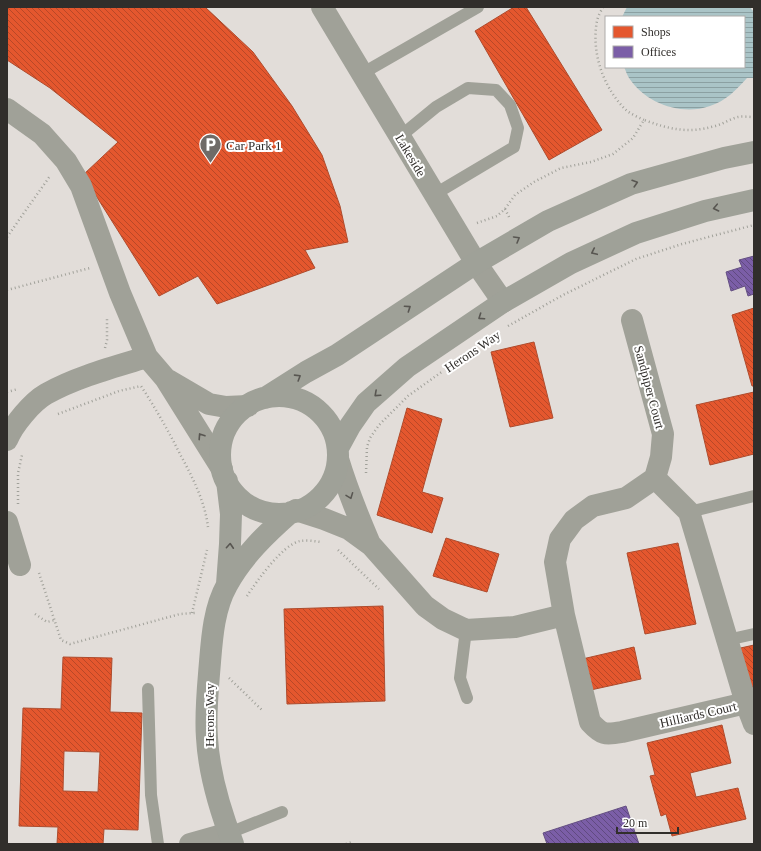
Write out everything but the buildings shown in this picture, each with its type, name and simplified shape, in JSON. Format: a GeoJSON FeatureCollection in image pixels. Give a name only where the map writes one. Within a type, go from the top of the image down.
{"type":"FeatureCollection","features":[{"type":"Feature","properties":{"kind":"street","name":"Lakeside"},"geometry":{"type":"LineString","coordinates":[[322,7],[476,263],[503,302]]}},
{"type":"Feature","properties":{"kind":"street"},"geometry":{"type":"LineString","coordinates":[[7,109],[42,134],[66,161],[81,186],[120,293],[147,357],[166,378],[225,474],[231,488],[238,496],[254,508],[266,512],[281,514],[305,508],[317,500],[326,490],[336,470],[338,454]]}},
{"type":"Feature","properties":{"kind":"street"},"geometry":{"type":"LineString","coordinates":[[225,474],[221,446],[223,438],[234,418],[241,410],[337,355],[476,263],[548,221],[631,184],[724,158],[754,152]]}},
{"type":"Feature","properties":{"kind":"street","name":"Herons Way"},"geometry":{"type":"LineString","coordinates":[[338,454],[350,426],[366,403],[407,367],[503,302],[571,263],[636,233],[705,211],[754,200]]}},
{"type":"Feature","properties":{"kind":"street","name":"Sandpiper Court"},"geometry":{"type":"LineString","coordinates":[[632,320],[663,434],[661,457],[655,478]]}},
{"type":"Feature","properties":{"kind":"street"},"geometry":{"type":"LineString","coordinates":[[15,446],[16,413],[45,394],[92,374],[147,357]]}},
{"type":"Feature","properties":{"kind":"street"},"geometry":{"type":"LineString","coordinates":[[166,378],[209,404],[226,407],[256,402],[277,396],[291,397],[308,404],[317,410],[326,419],[334,432],[338,454],[356,511],[371,546]]}},
{"type":"Feature","properties":{"kind":"street","name":"Herons Way"},"geometry":{"type":"LineString","coordinates":[[225,474],[231,514],[227,585]]}},
{"type":"Feature","properties":{"kind":"street","name":"Hilliards Court"},"geometry":{"type":"LineString","coordinates":[[655,478],[689,512],[746,703],[608,734],[599,731],[590,722],[564,614],[555,562],[560,539],[574,520],[593,506],[626,498],[655,478]]}},
{"type":"Feature","properties":{"kind":"street"},"geometry":{"type":"LineString","coordinates":[[294,511],[324,519],[349,529],[371,546],[425,606],[443,619],[466,630],[515,627],[564,614]]}},
{"type":"Feature","properties":{"kind":"street","name":"Herons Way"},"geometry":{"type":"LineString","coordinates":[[231,838],[215,791],[207,738],[207,705],[211,645],[219,604],[227,585],[258,543],[294,511]]}},
{"type":"Feature","properties":{"kind":"street"},"geometry":{"type":"LineString","coordinates":[[12,515],[29,567]]}},
{"type":"Feature","properties":{"kind":"street"},"geometry":{"type":"LineString","coordinates":[[746,703],[754,724]]}},
{"type":"Feature","properties":{"kind":"street"},"geometry":{"type":"LineString","coordinates":[[190,844],[231,838]]}},
{"type":"Feature","properties":{"kind":"lane"},"geometry":{"type":"LineString","coordinates":[[364,76],[370,69],[478,7]]}},
{"type":"Feature","properties":{"kind":"lane"},"geometry":{"type":"LineString","coordinates":[[401,138],[408,130],[436,107],[468,88],[496,90],[510,105],[518,128],[514,147],[435,194]]}},
{"type":"Feature","properties":{"kind":"lane"},"geometry":{"type":"LineString","coordinates":[[689,512],[754,496]]}},
{"type":"Feature","properties":{"kind":"lane"},"geometry":{"type":"LineString","coordinates":[[466,630],[460,678],[467,698]]}},
{"type":"Feature","properties":{"kind":"lane"},"geometry":{"type":"LineString","coordinates":[[727,640],[754,634]]}},
{"type":"Feature","properties":{"kind":"lane"},"geometry":{"type":"LineString","coordinates":[[148,689],[151,794],[158,844]]}},
{"type":"Feature","properties":{"kind":"lane"},"geometry":{"type":"LineString","coordinates":[[231,838],[282,812]]}},
{"type":"Feature","properties":{"kind":"path"},"geometry":{"type":"LineString","coordinates":[[603,7],[597,20],[595,46],[601,71],[614,95],[626,110],[644,120],[666,128],[688,130],[710,128],[737,117],[754,117]]}},
{"type":"Feature","properties":{"kind":"path"},"geometry":{"type":"LineString","coordinates":[[457,232],[472,224],[497,216],[505,209],[515,195],[534,182],[561,168],[591,162],[613,154],[633,138],[644,120]]}},
{"type":"Feature","properties":{"kind":"path"},"geometry":{"type":"LineString","coordinates":[[7,237],[50,175]]}},
{"type":"Feature","properties":{"kind":"path","name":"Herons Way"},"geometry":{"type":"LineString","coordinates":[[506,328],[568,292],[636,259],[682,244],[754,225]]}},
{"type":"Feature","properties":{"kind":"path"},"geometry":{"type":"LineString","coordinates":[[7,290],[110,263]]}},
{"type":"Feature","properties":{"kind":"path"},"geometry":{"type":"LineString","coordinates":[[105,352],[107,340],[107,314]]}},
{"type":"Feature","properties":{"kind":"path","name":"Herons Way"},"geometry":{"type":"LineString","coordinates":[[366,478],[366,460],[370,438],[379,426],[408,396],[446,368]]}},
{"type":"Feature","properties":{"kind":"path"},"geometry":{"type":"LineString","coordinates":[[54,415],[119,391],[141,386],[158,412],[195,482],[207,517],[208,533]]}},
{"type":"Feature","properties":{"kind":"path"},"geometry":{"type":"LineString","coordinates":[[7,392],[21,387]]}},
{"type":"Feature","properties":{"kind":"path"},"geometry":{"type":"LineString","coordinates":[[12,515],[18,474],[15,446]]}},
{"type":"Feature","properties":{"kind":"path"},"geometry":{"type":"LineString","coordinates":[[243,602],[257,581],[288,547],[299,541],[314,541],[325,544]]}},
{"type":"Feature","properties":{"kind":"path"},"geometry":{"type":"LineString","coordinates":[[192,613],[207,548]]}},
{"type":"Feature","properties":{"kind":"path"},"geometry":{"type":"LineString","coordinates":[[338,549],[382,592]]}},
{"type":"Feature","properties":{"kind":"path"},"geometry":{"type":"LineString","coordinates":[[29,567],[55,620],[61,640],[70,644],[180,614],[218,611]]}},
{"type":"Feature","properties":{"kind":"path"},"geometry":{"type":"LineString","coordinates":[[35,614],[47,622],[55,620]]}},
{"type":"Feature","properties":{"kind":"path"},"geometry":{"type":"LineString","coordinates":[[209,674],[231,678],[262,710]]}},
{"type":"Feature","properties":{"kind":"path"},"geometry":{"type":"LineString","coordinates":[[230,685],[231,678]]}},
{"type":"Feature","properties":{"kind":"path"},"geometry":{"type":"LineString","coordinates":[[346,844],[352,842],[353,844]]}},
{"type":"Feature","properties":{"kind":"water"},"geometry":{"type":"Polygon","coordinates":[[[627,7],[750,7],[754,11],[754,78],[747,78],[726,98],[710,106],[688,110],[665,106],[645,95],[636,87],[629,78],[624,68],[745,68],[745,16],[622,16],[627,7]]]}},
{"type":"Feature","properties":{"kind":"place","name":"Car Park 1"},"geometry":{"type":"Point","coordinates":[210,164]}}]}
